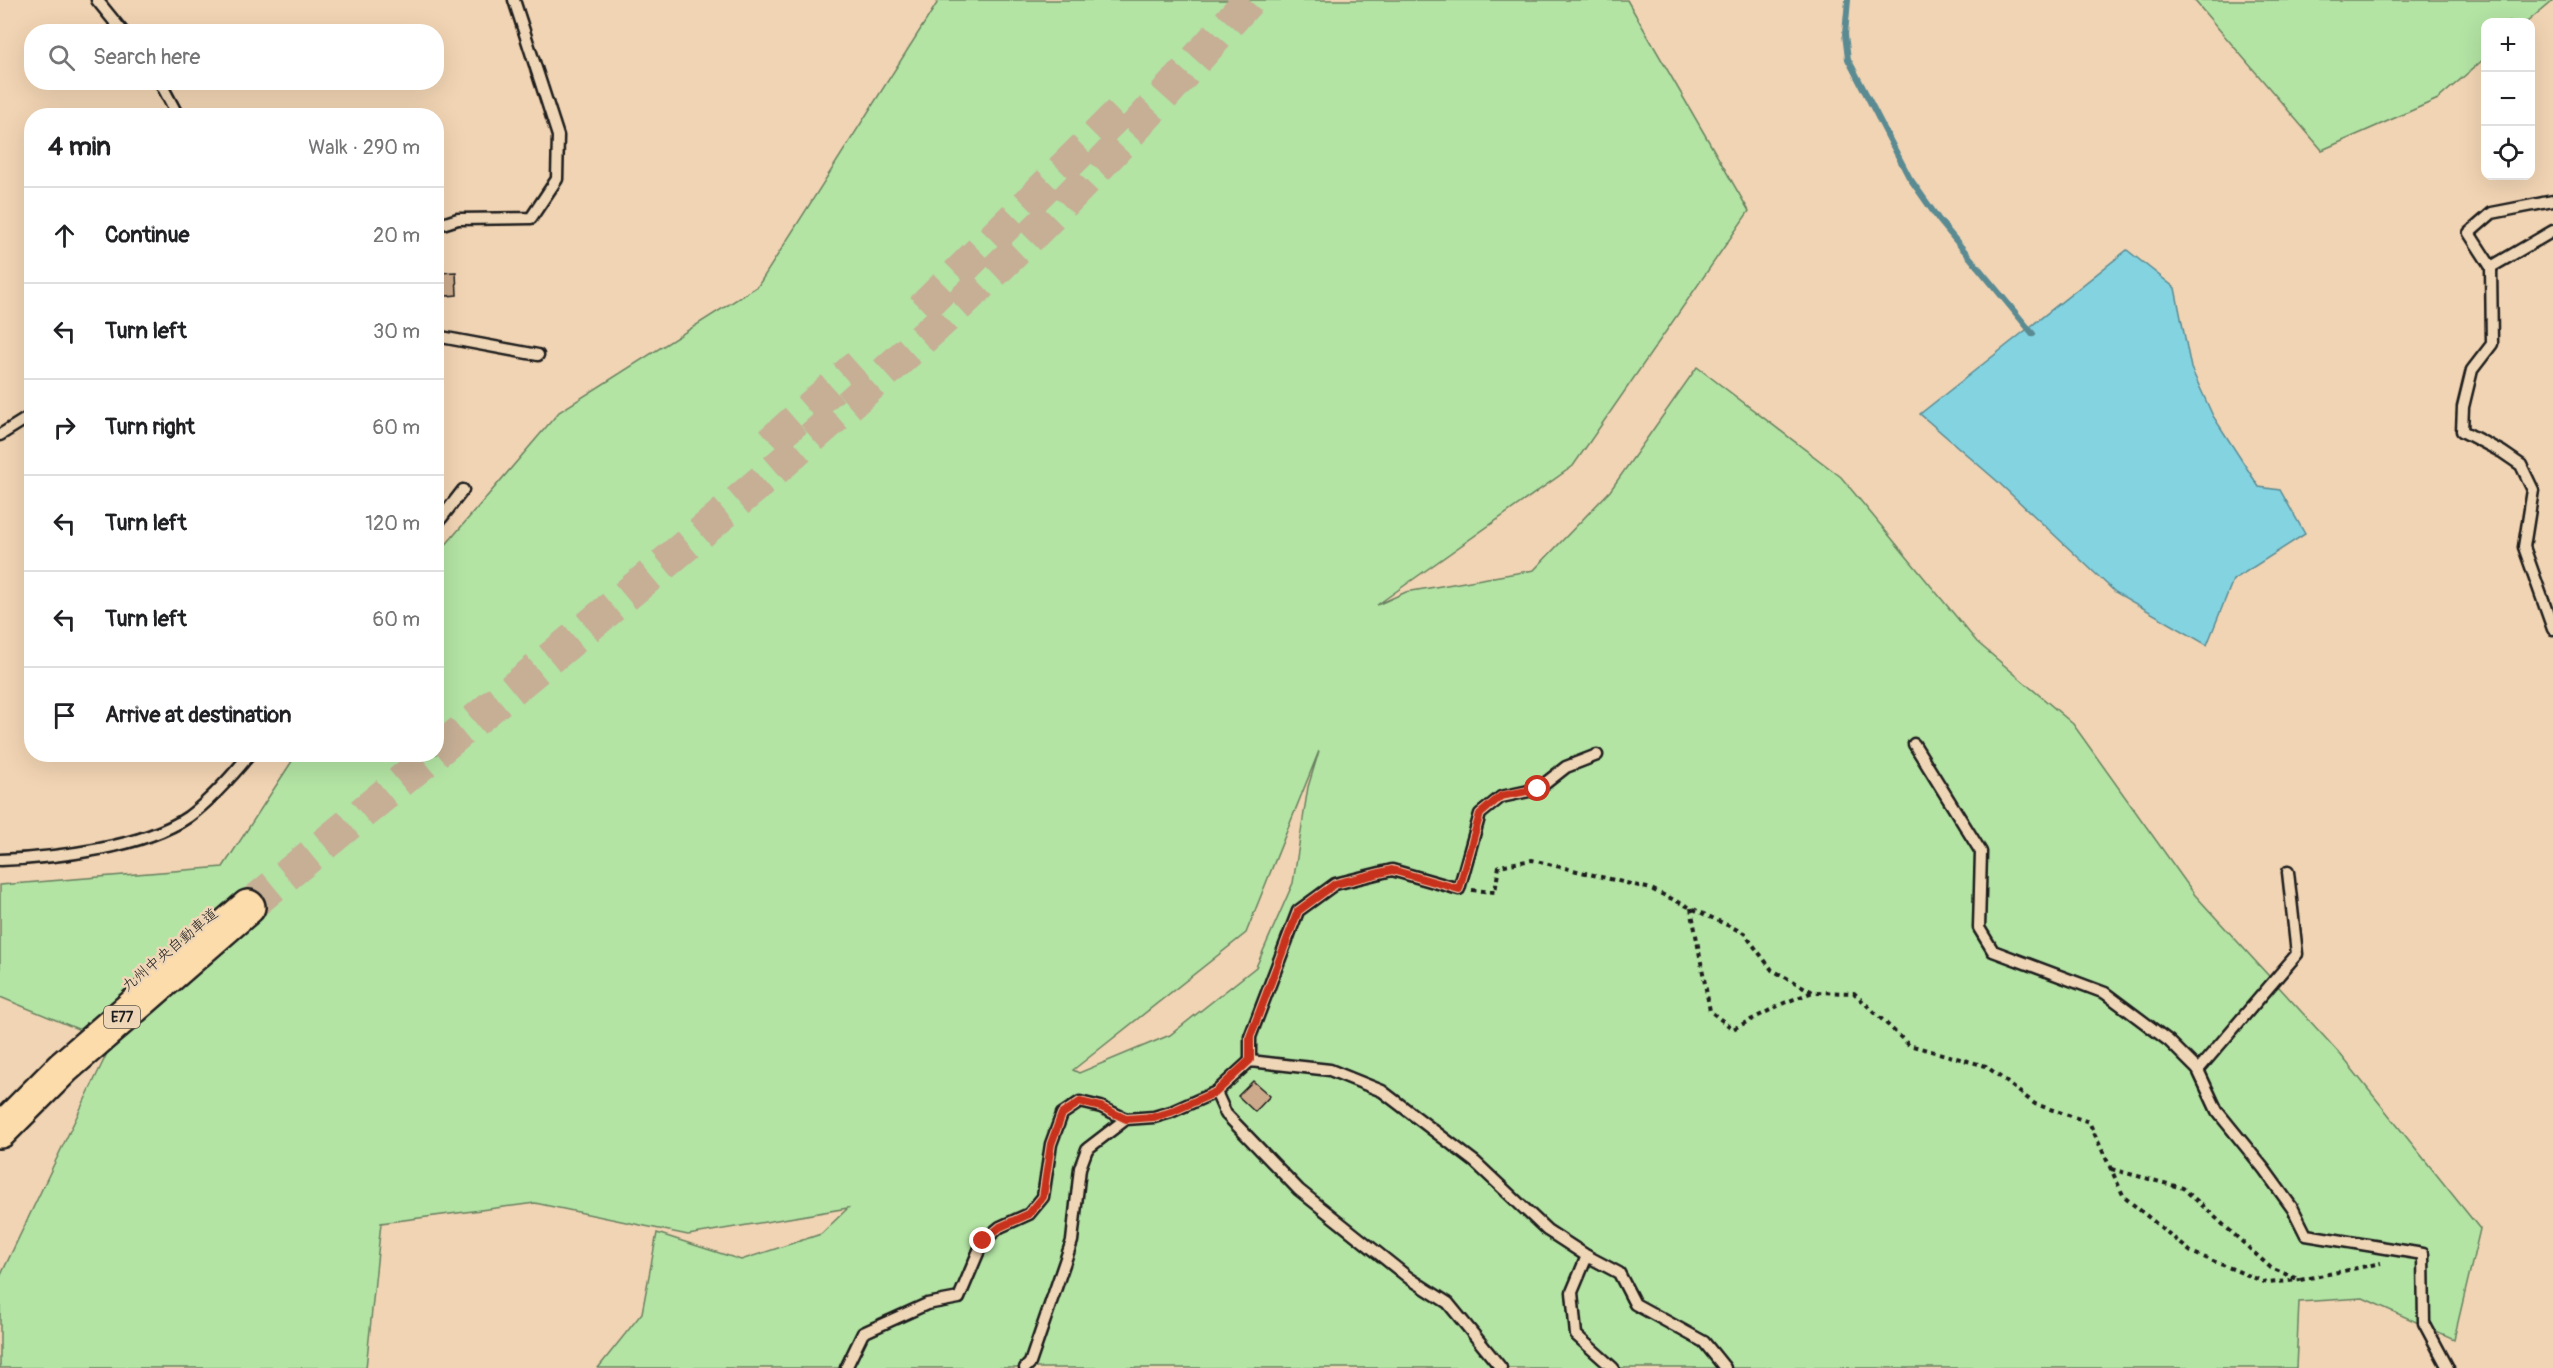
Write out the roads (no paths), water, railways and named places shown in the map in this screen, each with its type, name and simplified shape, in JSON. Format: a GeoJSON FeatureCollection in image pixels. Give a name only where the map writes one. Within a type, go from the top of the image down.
{"type":"FeatureCollection","features":[{"type":"Feature","properties":{"kind":"highway","name":"九州中央自動車道"},"geometry":{"type":"LineString","coordinates":[[0,1104],[112,999],[242,901],[63,1068],[0,1131]]}},
{"type":"Feature","properties":{"kind":"lane"},"geometry":{"type":"LineString","coordinates":[[97,0],[116,24]]}},
{"type":"Feature","properties":{"kind":"lane"},"geometry":{"type":"LineString","coordinates":[[444,223],[458,219],[531,218],[557,179],[558,136],[514,0]]}},
{"type":"Feature","properties":{"kind":"lane"},"geometry":{"type":"LineString","coordinates":[[164,90],[174,108]]}},
{"type":"Feature","properties":{"kind":"lane"},"geometry":{"type":"LineString","coordinates":[[2553,201],[2492,213],[2469,233],[2491,267],[2492,344],[2472,370],[2463,407],[2462,431],[2521,465],[2533,490],[2524,547],[2553,629]]}},
{"type":"Feature","properties":{"kind":"lane"},"geometry":{"type":"LineString","coordinates":[[2491,267],[2553,231]]}},
{"type":"Feature","properties":{"kind":"lane"},"geometry":{"type":"LineString","coordinates":[[444,337],[538,355]]}},
{"type":"Feature","properties":{"kind":"lane"},"geometry":{"type":"LineString","coordinates":[[0,435],[24,420]]}},
{"type":"Feature","properties":{"kind":"lane"},"geometry":{"type":"LineString","coordinates":[[444,515],[463,490]]}},
{"type":"Feature","properties":{"kind":"lane"},"geometry":{"type":"LineString","coordinates":[[1914,744],[1981,852],[1979,928],[1993,951],[2105,993],[2169,1041],[2198,1070],[2217,1111],[2288,1201],[2306,1235],[2423,1254],[2424,1323],[2448,1368]]}},
{"type":"Feature","properties":{"kind":"lane"},"geometry":{"type":"LineString","coordinates":[[846,1368],[863,1333],[927,1304],[958,1298],[983,1241],[1000,1227],[1029,1214],[1043,1197],[1051,1144],[1062,1114],[1080,1102],[1101,1107],[1126,1119],[1154,1117],[1216,1092],[1250,1060],[1250,1037],[1298,911],[1335,884],[1392,870],[1459,889],[1480,814],[1501,796],[1538,789],[1566,767],[1597,755]]}},
{"type":"Feature","properties":{"kind":"lane"},"geometry":{"type":"LineString","coordinates":[[0,860],[65,856],[149,836],[188,817],[231,777],[243,762]]}},
{"type":"Feature","properties":{"kind":"lane"},"geometry":{"type":"LineString","coordinates":[[2198,1070],[2297,954],[2288,872]]}},
{"type":"Feature","properties":{"kind":"lane"},"geometry":{"type":"LineString","coordinates":[[1250,1060],[1330,1070],[1382,1091],[1475,1162],[1547,1230],[1587,1256],[1619,1273],[1635,1304],[1704,1342],[1725,1368]]}},
{"type":"Feature","properties":{"kind":"lane"},"geometry":{"type":"LineString","coordinates":[[1216,1092],[1226,1114],[1299,1190],[1408,1278],[1448,1303],[1501,1368]]}},
{"type":"Feature","properties":{"kind":"lane"},"geometry":{"type":"LineString","coordinates":[[1024,1368],[1030,1363],[1072,1240],[1080,1168],[1087,1149],[1126,1119]]}},
{"type":"Feature","properties":{"kind":"lane"},"geometry":{"type":"LineString","coordinates":[[1587,1256],[1572,1292],[1576,1335],[1612,1368]]}},
{"type":"Feature","properties":{"kind":"water"},"geometry":{"type":"Polygon","coordinates":[[[2127,250],[2175,288],[2191,368],[2213,416],[2259,487],[2280,490],[2305,534],[2233,580],[2207,645],[2115,592],[1997,481],[1920,414],[2127,250]]]}},
{"type":"Feature","properties":{"kind":"waterway"},"geometry":{"type":"LineString","coordinates":[[1848,0],[1845,34],[1848,59],[1909,177],[1939,220],[2033,334]]}},
{"type":"Feature","properties":{"kind":"tunnel"},"geometry":{"type":"LineString","coordinates":[[444,745],[722,515],[862,394],[998,268],[1063,203],[1249,0]]}},
{"type":"Feature","properties":{"kind":"tunnel"},"geometry":{"type":"LineString","coordinates":[[922,309],[1130,102]]}},
{"type":"Feature","properties":{"kind":"tunnel"},"geometry":{"type":"LineString","coordinates":[[771,442],[858,365]]}},
{"type":"Feature","properties":{"kind":"tunnel"},"geometry":{"type":"LineString","coordinates":[[248,907],[424,762]]}}]}
